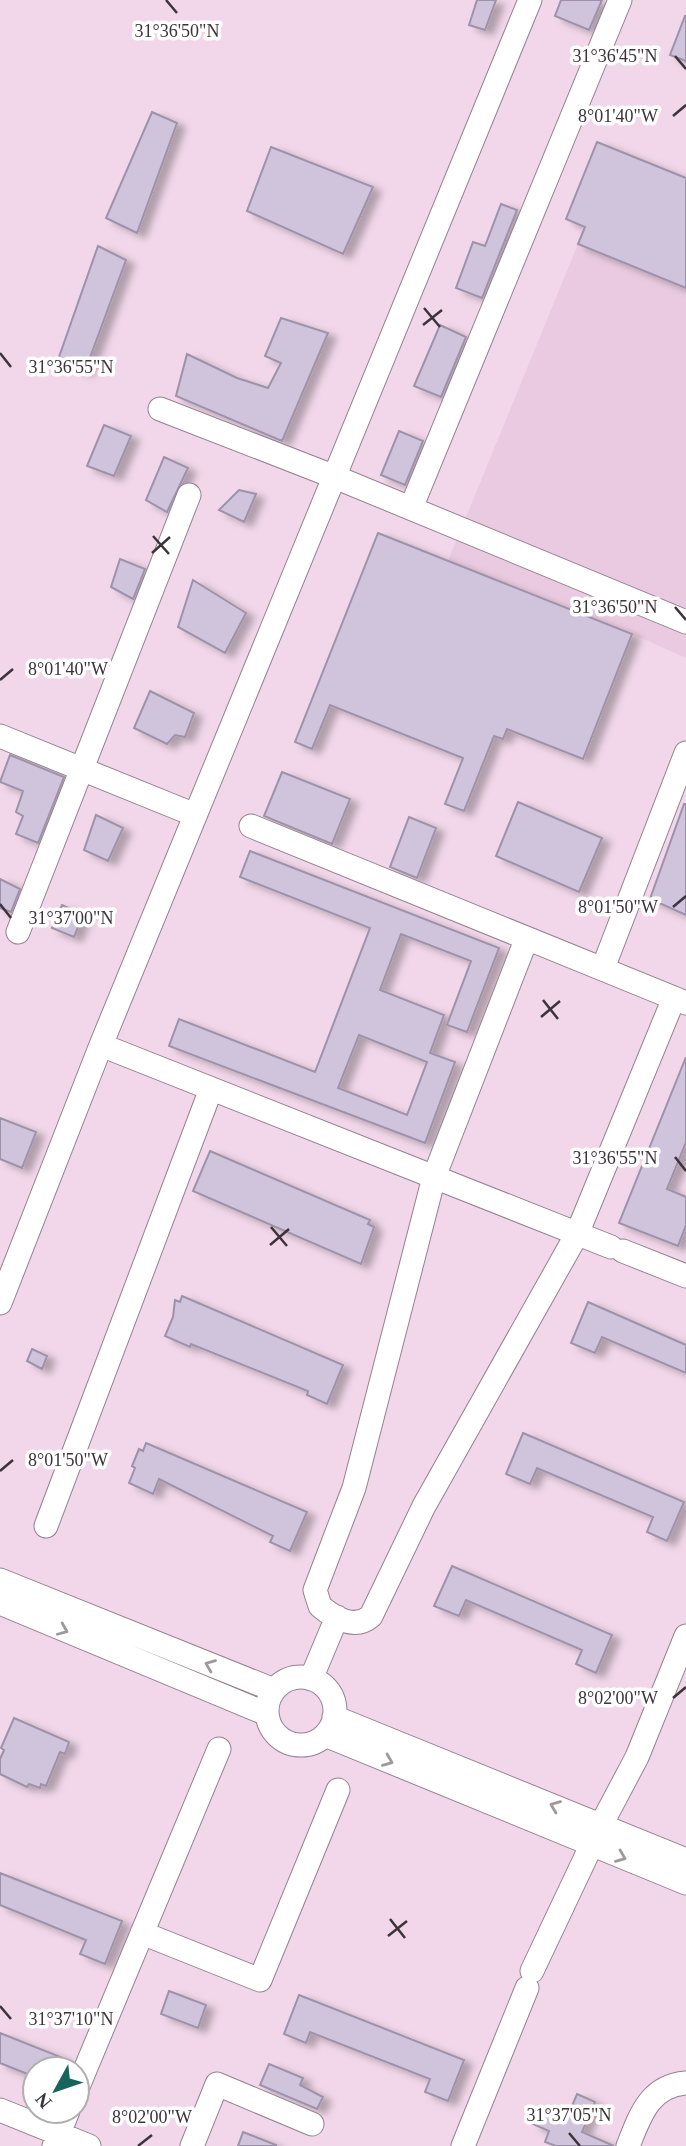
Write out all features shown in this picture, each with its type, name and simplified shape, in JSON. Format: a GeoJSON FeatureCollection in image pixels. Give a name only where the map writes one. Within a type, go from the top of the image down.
{"type":"FeatureCollection","features":[{"type":"Feature","properties":{"kind":"street"},"geometry":{"type":"LineString","coordinates":[[0,1303],[101,1045],[530,0]]}},
{"type":"Feature","properties":{"kind":"street"},"geometry":{"type":"LineString","coordinates":[[411,509],[620,0]]}},
{"type":"Feature","properties":{"kind":"street"},"geometry":{"type":"LineString","coordinates":[[160,409],[335,477],[686,622]]}},
{"type":"Feature","properties":{"kind":"street"},"geometry":{"type":"LineString","coordinates":[[18,932],[189,495]]}},
{"type":"Feature","properties":{"kind":"street"},"geometry":{"type":"LineString","coordinates":[[0,736],[195,815]]}},
{"type":"Feature","properties":{"kind":"street"},"geometry":{"type":"LineString","coordinates":[[603,968],[686,753]]}},
{"type":"Feature","properties":{"kind":"street"},"geometry":{"type":"LineString","coordinates":[[251,826],[680,1001],[577,1234],[424,1506],[371,1616],[361,1623],[355,1623],[337,1617],[320,1606],[315,1590],[354,1488],[434,1177],[526,940]]}},
{"type":"Feature","properties":{"kind":"street"},"geometry":{"type":"LineString","coordinates":[[101,1045],[686,1276]]}},
{"type":"Feature","properties":{"kind":"street"},"geometry":{"type":"LineString","coordinates":[[46,1526],[211,1089]]}},
{"type":"Feature","properties":{"kind":"street"},"geometry":{"type":"LineString","coordinates":[[0,1580],[274,1690]]}},
{"type":"Feature","properties":{"kind":"street"},"geometry":{"type":"LineString","coordinates":[[0,1604],[267,1714]]}},
{"type":"Feature","properties":{"kind":"street"},"geometry":{"type":"LineString","coordinates":[[311,1679],[337,1617]]}},
{"type":"Feature","properties":{"kind":"street"},"geometry":{"type":"LineString","coordinates":[[463,2146],[530,1979],[597,1835],[637,1757],[686,1636]]}},
{"type":"Feature","properties":{"kind":"street"},"geometry":{"type":"LineString","coordinates":[[303,1677],[311,1679],[325,1687],[330,1694],[335,1709],[329,1726],[310,1744],[285,1741],[272,1730],[267,1714],[269,1697],[287,1680],[303,1677]]}},
{"type":"Feature","properties":{"kind":"street"},"geometry":{"type":"LineString","coordinates":[[329,1726],[597,1835],[686,1860]]}},
{"type":"Feature","properties":{"kind":"street"},"geometry":{"type":"LineString","coordinates":[[91,2055],[219,1749]]}},
{"type":"Feature","properties":{"kind":"street"},"geometry":{"type":"LineString","coordinates":[[142,1933],[260,1980],[338,1790]]}},
{"type":"Feature","properties":{"kind":"street"},"geometry":{"type":"LineString","coordinates":[[597,1835],[686,1884]]}},
{"type":"Feature","properties":{"kind":"street"},"geometry":{"type":"LineString","coordinates":[[628,2146],[641,2113],[651,2098],[666,2087],[686,2083]]}},
{"type":"Feature","properties":{"kind":"street"},"geometry":{"type":"LineString","coordinates":[[192,2146],[217,2084],[312,2124]]}},
{"type":"Feature","properties":{"kind":"street"},"geometry":{"type":"LineString","coordinates":[[0,2110],[56,2140],[89,2146]]}},
{"type":"Feature","properties":{"kind":"shaded area"},"geometry":{"type":"Polygon","coordinates":[[[578,244],[686,288],[686,658],[448,561],[578,244]]]}},
{"type":"Feature","properties":{"kind":"building"},"geometry":{"type":"Polygon","coordinates":[[[477,0],[496,0],[485,30],[469,25],[477,0]]]}},
{"type":"Feature","properties":{"kind":"building"},"geometry":{"type":"Polygon","coordinates":[[[561,0],[602,0],[589,30],[555,16],[561,0]]]}},
{"type":"Feature","properties":{"kind":"building"},"geometry":{"type":"Polygon","coordinates":[[[686,16],[686,61],[670,55],[686,16]]]}},
{"type":"Feature","properties":{"kind":"building"},"geometry":{"type":"Polygon","coordinates":[[[152,112],[177,123],[137,233],[106,218],[152,112]]]}},
{"type":"Feature","properties":{"kind":"building"},"geometry":{"type":"Polygon","coordinates":[[[597,142],[686,178],[686,288],[578,244],[585,227],[566,219],[597,142]]]}},
{"type":"Feature","properties":{"kind":"building"},"geometry":{"type":"Polygon","coordinates":[[[271,147],[373,187],[343,254],[247,211],[271,147]]]}},
{"type":"Feature","properties":{"kind":"building"},"geometry":{"type":"Polygon","coordinates":[[[501,204],[517,210],[482,298],[456,288],[473,242],[485,246],[501,204]]]}},
{"type":"Feature","properties":{"kind":"building"},"geometry":{"type":"Polygon","coordinates":[[[98,246],[126,260],[85,371],[59,357],[98,246]]]}},
{"type":"Feature","properties":{"kind":"building"},"geometry":{"type":"Polygon","coordinates":[[[281,318],[328,333],[282,441],[176,396],[187,354],[237,378],[268,388],[281,363],[265,356],[281,318]]]}},
{"type":"Feature","properties":{"kind":"building"},"geometry":{"type":"Polygon","coordinates":[[[440,325],[466,337],[441,397],[414,386],[440,325]]]}},
{"type":"Feature","properties":{"kind":"building"},"geometry":{"type":"Polygon","coordinates":[[[104,425],[131,436],[114,476],[87,466],[104,425]]]}},
{"type":"Feature","properties":{"kind":"building"},"geometry":{"type":"Polygon","coordinates":[[[399,431],[423,441],[405,485],[381,475],[399,431]]]}},
{"type":"Feature","properties":{"kind":"building"},"geometry":{"type":"Polygon","coordinates":[[[164,457],[188,468],[167,512],[146,500],[164,457]]]}},
{"type":"Feature","properties":{"kind":"building"},"geometry":{"type":"Polygon","coordinates":[[[239,490],[256,494],[244,522],[219,510],[239,490]]]}},
{"type":"Feature","properties":{"kind":"building"},"geometry":{"type":"Polygon","coordinates":[[[378,533],[632,634],[583,759],[507,729],[503,739],[494,736],[464,811],[445,804],[463,758],[330,705],[312,749],[295,742],[378,533]]]}},
{"type":"Feature","properties":{"kind":"building"},"geometry":{"type":"Polygon","coordinates":[[[120,559],[145,569],[133,599],[111,587],[120,559]]]}},
{"type":"Feature","properties":{"kind":"building"},"geometry":{"type":"Polygon","coordinates":[[[193,580],[246,613],[225,653],[178,627],[193,580]]]}},
{"type":"Feature","properties":{"kind":"building"},"geometry":{"type":"Polygon","coordinates":[[[150,691],[194,713],[185,737],[175,735],[167,744],[134,728],[150,691]]]}},
{"type":"Feature","properties":{"kind":"building"},"geometry":{"type":"Polygon","coordinates":[[[10,755],[64,777],[38,843],[16,834],[23,816],[16,812],[23,791],[0,782],[10,755]]]}},
{"type":"Feature","properties":{"kind":"building"},"geometry":{"type":"Polygon","coordinates":[[[282,772],[350,799],[332,844],[264,816],[282,772]]]}},
{"type":"Feature","properties":{"kind":"building"},"geometry":{"type":"Polygon","coordinates":[[[518,802],[602,838],[579,892],[496,856],[518,802]]]}},
{"type":"Feature","properties":{"kind":"building"},"geometry":{"type":"Polygon","coordinates":[[[686,804],[686,915],[650,899],[686,804]]]}},
{"type":"Feature","properties":{"kind":"building"},"geometry":{"type":"Polygon","coordinates":[[[96,815],[123,828],[108,861],[84,850],[96,815]]]}},
{"type":"Feature","properties":{"kind":"building"},"geometry":{"type":"Polygon","coordinates":[[[409,817],[436,828],[417,878],[390,867],[409,817]]]}},
{"type":"Feature","properties":{"kind":"building"},"geometry":{"type":"Polygon","coordinates":[[[250,851],[499,948],[467,1032],[447,1025],[471,961],[401,934],[380,990],[444,1015],[430,1053],[455,1062],[425,1143],[169,1046],[179,1019],[315,1072],[370,928],[240,877],[250,851]],[[359,1035],[338,1088],[407,1115],[427,1062],[359,1035]]]}},
{"type":"Feature","properties":{"kind":"building"},"geometry":{"type":"Polygon","coordinates":[[[0,879],[20,889],[11,912],[0,908],[0,879]]]}},
{"type":"Feature","properties":{"kind":"building"},"geometry":{"type":"Polygon","coordinates":[[[62,905],[83,915],[74,937],[52,928],[62,905]]]}},
{"type":"Feature","properties":{"kind":"building"},"geometry":{"type":"Polygon","coordinates":[[[686,1057],[686,1142],[667,1189],[686,1197],[686,1225],[678,1246],[619,1223],[686,1057]]]}},
{"type":"Feature","properties":{"kind":"building"},"geometry":{"type":"Polygon","coordinates":[[[0,1118],[36,1132],[22,1168],[0,1159],[0,1118]]]}},
{"type":"Feature","properties":{"kind":"building"},"geometry":{"type":"Polygon","coordinates":[[[210,1151],[370,1220],[368,1224],[374,1227],[361,1264],[193,1191],[210,1151]]]}},
{"type":"Feature","properties":{"kind":"building"},"geometry":{"type":"Polygon","coordinates":[[[182,1296],[343,1365],[327,1404],[307,1395],[308,1391],[165,1336],[173,1317],[175,1300],[180,1302],[182,1296]]]}},
{"type":"Feature","properties":{"kind":"building"},"geometry":{"type":"Polygon","coordinates":[[[588,1302],[686,1345],[686,1373],[602,1337],[595,1353],[571,1343],[588,1302]]]}},
{"type":"Feature","properties":{"kind":"building"},"geometry":{"type":"Polygon","coordinates":[[[32,1349],[47,1356],[42,1369],[27,1361],[32,1349]]]}},
{"type":"Feature","properties":{"kind":"building"},"geometry":{"type":"Polygon","coordinates":[[[523,1433],[684,1502],[667,1541],[647,1532],[653,1517],[537,1468],[530,1484],[506,1474],[523,1433]]]}},
{"type":"Feature","properties":{"kind":"building"},"geometry":{"type":"Polygon","coordinates":[[[146,1443],[307,1512],[290,1551],[270,1542],[273,1536],[159,1479],[153,1494],[129,1483],[139,1449],[143,1451],[146,1443]]]}},
{"type":"Feature","properties":{"kind":"building"},"geometry":{"type":"Polygon","coordinates":[[[452,1566],[612,1635],[596,1673],[576,1664],[582,1650],[466,1600],[459,1616],[434,1606],[452,1566]]]}},
{"type":"Feature","properties":{"kind":"building"},"geometry":{"type":"Polygon","coordinates":[[[14,1718],[69,1742],[65,1754],[60,1752],[46,1786],[41,1784],[40,1788],[29,1784],[27,1787],[0,1774],[0,1759],[4,1750],[1,1748],[14,1718]]]}},
{"type":"Feature","properties":{"kind":"building"},"geometry":{"type":"Polygon","coordinates":[[[0,1873],[122,1921],[105,1964],[80,1954],[86,1940],[0,1905],[0,1873]]]}},
{"type":"Feature","properties":{"kind":"building"},"geometry":{"type":"Polygon","coordinates":[[[169,1991],[206,2005],[198,2028],[161,2014],[169,1991]]]}},
{"type":"Feature","properties":{"kind":"building"},"geometry":{"type":"Polygon","coordinates":[[[299,1995],[464,2060],[448,2101],[425,2092],[430,2079],[310,2032],[306,2043],[284,2034],[299,1995]]]}},
{"type":"Feature","properties":{"kind":"building"},"geometry":{"type":"Polygon","coordinates":[[[0,2033],[55,2055],[21,2055],[21,2071],[0,2063],[0,2033]]]}},
{"type":"Feature","properties":{"kind":"building"},"geometry":{"type":"Polygon","coordinates":[[[269,2064],[303,2078],[300,2085],[323,2097],[317,2109],[260,2085],[269,2064]]]}},
{"type":"Feature","properties":{"kind":"building"},"geometry":{"type":"Polygon","coordinates":[[[577,2094],[595,2102],[582,2132],[614,2146],[556,2146],[545,2142],[549,2131],[533,2124],[541,2106],[567,2118],[577,2094]]]}},
{"type":"Feature","properties":{"kind":"building"},"geometry":{"type":"Polygon","coordinates":[[[243,2132],[276,2145],[276,2146],[238,2146],[243,2132]]]}}]}
